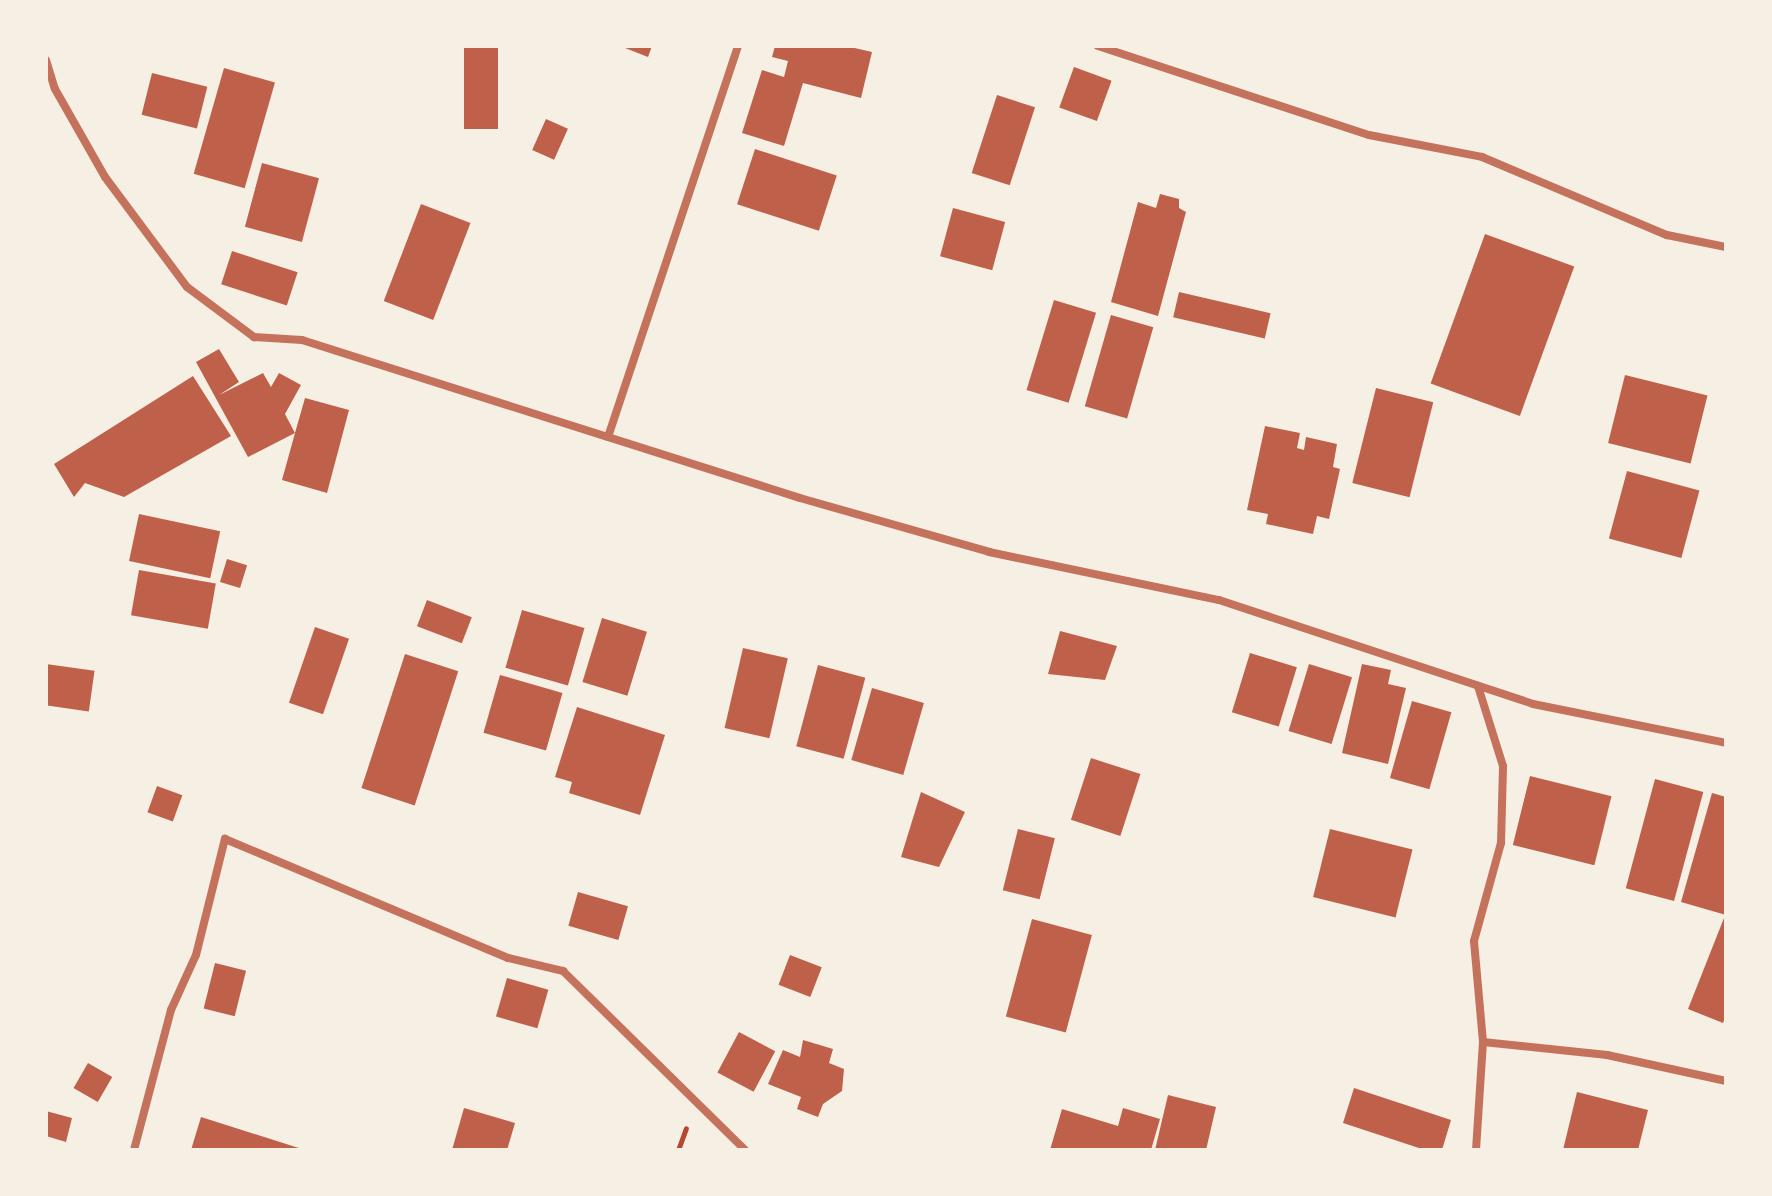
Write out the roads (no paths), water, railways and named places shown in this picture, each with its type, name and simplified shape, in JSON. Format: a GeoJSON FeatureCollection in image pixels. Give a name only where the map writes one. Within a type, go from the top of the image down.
{"type":"FeatureCollection","features":[{"type":"Feature","properties":{"kind":"street"},"geometry":{"type":"LineString","coordinates":[[608,437],[738,46]]}},
{"type":"Feature","properties":{"kind":"street"},"geometry":{"type":"LineString","coordinates":[[1098,46],[1369,135],[1482,157],[1667,235],[1726,247]]}},
{"type":"Feature","properties":{"kind":"street"},"geometry":{"type":"LineString","coordinates":[[46,60],[55,89],[105,177],[159,250],[187,287],[254,337],[302,340],[608,437],[989,552],[1219,600],[1533,704],[1726,743]]}},
{"type":"Feature","properties":{"kind":"street"},"geometry":{"type":"LineString","coordinates":[[1476,1150],[1483,1042],[1474,941],[1501,843],[1503,766],[1478,686]]}},
{"type":"Feature","properties":{"kind":"street"},"geometry":{"type":"LineString","coordinates":[[134,1150],[171,1010],[196,955],[225,839],[508,958],[563,971],[745,1150]]}},
{"type":"Feature","properties":{"kind":"street"},"geometry":{"type":"LineString","coordinates":[[1483,1042],[1607,1055],[1726,1081]]}}]}
